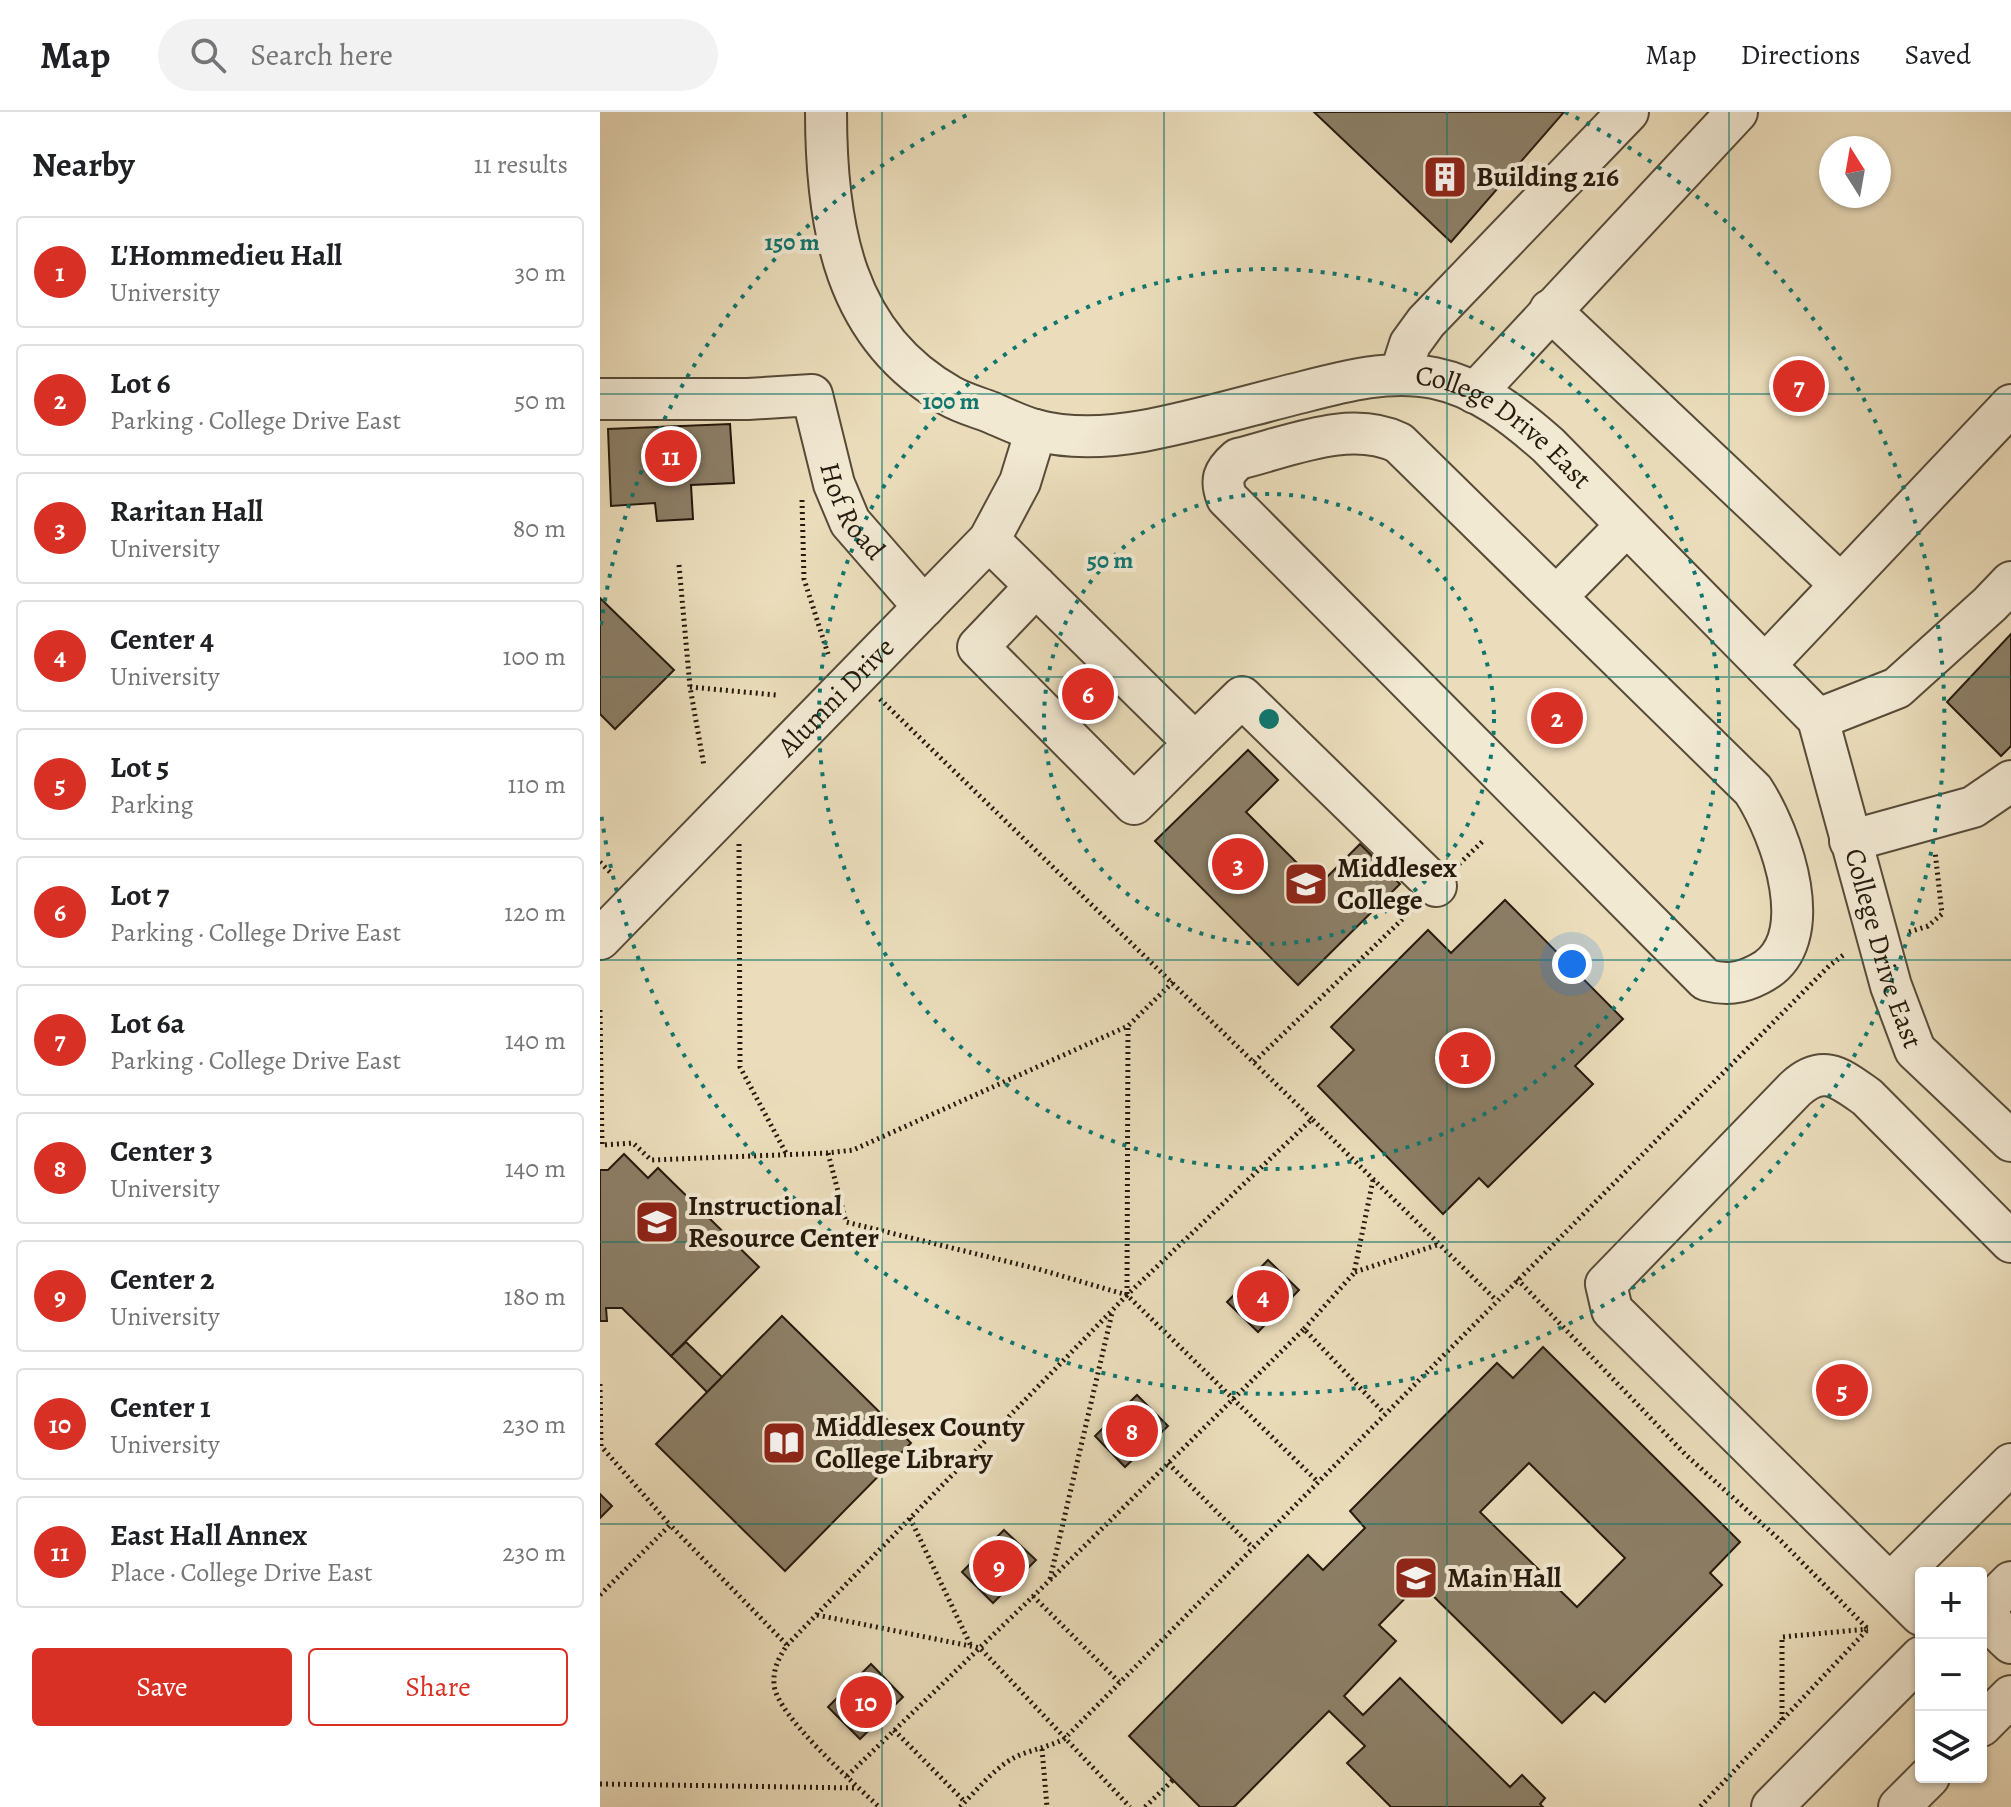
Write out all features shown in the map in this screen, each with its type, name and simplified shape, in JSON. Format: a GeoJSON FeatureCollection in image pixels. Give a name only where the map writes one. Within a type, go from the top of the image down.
{"type":"FeatureCollection","features":[{"type":"Feature","properties":{"kind":"street","name":"College Drive East"},"geometry":{"type":"LineString","coordinates":[[826,112],[826,157],[833,223],[851,285],[866,317],[886,345],[951,396],[1036,430],[1094,437],[1144,431],[1350,380],[1400,375],[1434,378],[1475,393],[1509,411],[1548,445],[1818,719],[1891,986],[1915,1050],[2011,1141]]}},
{"type":"Feature","properties":{"kind":"street"},"geometry":{"type":"LineString","coordinates":[[1400,375],[1410,344],[1426,322],[1628,112]]}},
{"type":"Feature","properties":{"kind":"street"},"geometry":{"type":"LineString","coordinates":[[1475,393],[1737,112]]}},
{"type":"Feature","properties":{"kind":"street"},"geometry":{"type":"LineString","coordinates":[[1550,310],[1840,584]]}},
{"type":"Feature","properties":{"kind":"street","name":"Hof Road"},"geometry":{"type":"LineString","coordinates":[[600,399],[748,399],[812,395],[834,484],[850,522],[924,607]]}},
{"type":"Feature","properties":{"kind":"street"},"geometry":{"type":"LineString","coordinates":[[1765,665],[2011,405]]}},
{"type":"Feature","properties":{"kind":"street","name":"Alumni Drive"},"geometry":{"type":"LineString","coordinates":[[600,939],[989,540],[1020,482],[1036,430]]}},
{"type":"Feature","properties":{"kind":"street"},"geometry":{"type":"LineString","coordinates":[[1361,432],[1384,436],[1399,443],[1556,597],[1753,790],[1767,812],[1785,862],[1792,896],[1791,929],[1782,954],[1767,970],[1744,982],[1724,984],[1706,980],[1227,498],[1222,484],[1225,470],[1238,459],[1340,433],[1361,432]]}},
{"type":"Feature","properties":{"kind":"street"},"geometry":{"type":"LineString","coordinates":[[1556,597],[1626,526]]}},
{"type":"Feature","properties":{"kind":"street"},"geometry":{"type":"LineString","coordinates":[[989,540],[1195,743]]}},
{"type":"Feature","properties":{"kind":"street"},"geometry":{"type":"LineString","coordinates":[[1818,719],[1897,688],[2011,582]]}},
{"type":"Feature","properties":{"kind":"street"},"geometry":{"type":"LineString","coordinates":[[1036,586],[978,647],[1134,804],[1242,697],[1436,886]]}},
{"type":"Feature","properties":{"kind":"street"},"geometry":{"type":"LineString","coordinates":[[1850,841],[1973,807],[2011,781]]}},
{"type":"Feature","properties":{"kind":"street"},"geometry":{"type":"LineString","coordinates":[[1915,1609],[1612,1310],[1606,1284],[1795,1089],[1814,1075],[1825,1074],[1844,1081],[1867,1097],[2008,1235]]}},
{"type":"Feature","properties":{"kind":"street"},"geometry":{"type":"LineString","coordinates":[[1891,1583],[2011,1464]]}},
{"type":"Feature","properties":{"kind":"street"},"geometry":{"type":"LineString","coordinates":[[2011,1582],[1988,1605],[1988,1615],[1995,1628],[2011,1643]]}},
{"type":"Feature","properties":{"kind":"street"},"geometry":{"type":"LineString","coordinates":[[1772,1807],[1915,1663]]}},
{"type":"Feature","properties":{"kind":"street"},"geometry":{"type":"LineString","coordinates":[[1987,1720],[2011,1696]]}},
{"type":"Feature","properties":{"kind":"street"},"geometry":{"type":"LineString","coordinates":[[1899,1807],[1923,1783]]}},
{"type":"Feature","properties":{"kind":"path"},"geometry":{"type":"LineString","coordinates":[[801,485],[804,579],[829,655]]}},
{"type":"Feature","properties":{"kind":"path"},"geometry":{"type":"LineString","coordinates":[[679,565],[690,687],[704,766]]}},
{"type":"Feature","properties":{"kind":"path"},"geometry":{"type":"LineString","coordinates":[[690,687],[776,695]]}},
{"type":"Feature","properties":{"kind":"path"},"geometry":{"type":"LineString","coordinates":[[876,695],[1496,1300]]}},
{"type":"Feature","properties":{"kind":"path"},"geometry":{"type":"LineString","coordinates":[[1254,1062],[1485,839]]}},
{"type":"Feature","properties":{"kind":"path"},"geometry":{"type":"LineString","coordinates":[[739,842],[740,1067],[787,1155]]}},
{"type":"Feature","properties":{"kind":"path"},"geometry":{"type":"LineString","coordinates":[[1903,934],[1928,926],[1942,914],[1934,846]]}},
{"type":"Feature","properties":{"kind":"path"},"geometry":{"type":"LineString","coordinates":[[600,862],[611,873]]}},
{"type":"Feature","properties":{"kind":"path"},"geometry":{"type":"LineString","coordinates":[[894,1730],[963,1804],[1002,1765],[1022,1754],[1064,1739],[1818,977],[1854,947]]}},
{"type":"Feature","properties":{"kind":"path"},"geometry":{"type":"LineString","coordinates":[[600,1010],[601,1145],[633,1143],[651,1160],[828,1153],[853,1150],[1128,1026],[1173,982]]}},
{"type":"Feature","properties":{"kind":"path"},"geometry":{"type":"LineString","coordinates":[[1127,1295],[1128,1026]]}},
{"type":"Feature","properties":{"kind":"path"},"geometry":{"type":"LineString","coordinates":[[879,1807],[789,1716],[774,1689],[775,1664],[787,1645],[1113,1309],[1312,1119]]}},
{"type":"Feature","properties":{"kind":"path"},"geometry":{"type":"LineString","coordinates":[[828,1153],[846,1222],[1038,1269],[1127,1295],[1317,1481]]}},
{"type":"Feature","properties":{"kind":"path"},"geometry":{"type":"LineString","coordinates":[[1354,1273],[1373,1178]]}},
{"type":"Feature","properties":{"kind":"path"},"geometry":{"type":"LineString","coordinates":[[847,1776],[1304,1329],[1354,1273],[1440,1244]]}},
{"type":"Feature","properties":{"kind":"path"},"geometry":{"type":"LineString","coordinates":[[1517,1279],[1686,1455],[1782,1542],[1868,1629]]}},
{"type":"Feature","properties":{"kind":"path"},"geometry":{"type":"LineString","coordinates":[[1050,1580],[1113,1309]]}},
{"type":"Feature","properties":{"kind":"path"},"geometry":{"type":"LineString","coordinates":[[1304,1329],[1384,1413]]}},
{"type":"Feature","properties":{"kind":"path"},"geometry":{"type":"LineString","coordinates":[[600,1384],[601,1445],[670,1525],[787,1645]]}},
{"type":"Feature","properties":{"kind":"path"},"geometry":{"type":"LineString","coordinates":[[1168,1463],[1252,1547]]}},
{"type":"Feature","properties":{"kind":"path"},"geometry":{"type":"LineString","coordinates":[[910,1518],[971,1646]]}},
{"type":"Feature","properties":{"kind":"path"},"geometry":{"type":"LineString","coordinates":[[600,1595],[670,1525]]}},
{"type":"Feature","properties":{"kind":"path"},"geometry":{"type":"LineString","coordinates":[[1033,1596],[1119,1682]]}},
{"type":"Feature","properties":{"kind":"path"},"geometry":{"type":"LineString","coordinates":[[816,1615],[980,1648],[1130,1807]]}},
{"type":"Feature","properties":{"kind":"path"},"geometry":{"type":"LineString","coordinates":[[1782,1721],[1782,1637],[1868,1629]]}},
{"type":"Feature","properties":{"kind":"path"},"geometry":{"type":"LineString","coordinates":[[1700,1807],[1868,1629]]}},
{"type":"Feature","properties":{"kind":"path"},"geometry":{"type":"LineString","coordinates":[[1042,1749],[1047,1807]]}},
{"type":"Feature","properties":{"kind":"path"},"geometry":{"type":"LineString","coordinates":[[1145,1807],[1173,1780]]}},
{"type":"Feature","properties":{"kind":"path"},"geometry":{"type":"LineString","coordinates":[[600,1784],[859,1788]]}},
{"type":"Feature","properties":{"kind":"building","name":"Building 216"},"geometry":{"type":"Polygon","coordinates":[[[1314,112],[1564,112],[1451,242],[1314,112]]]}},
{"type":"Feature","properties":{"kind":"building"},"geometry":{"type":"Polygon","coordinates":[[[730,424],[734,483],[691,485],[693,519],[657,521],[655,503],[611,506],[608,429],[730,424]]]}},
{"type":"Feature","properties":{"kind":"building"},"geometry":{"type":"Polygon","coordinates":[[[600,598],[674,670],[615,729],[600,714],[600,598]]]}},
{"type":"Feature","properties":{"kind":"building"},"geometry":{"type":"Polygon","coordinates":[[[2011,634],[2011,746],[2001,756],[1947,702],[2011,634]]]}},
{"type":"Feature","properties":{"kind":"building"},"geometry":{"type":"Polygon","coordinates":[[[1248,750],[1278,780],[1246,812],[1319,885],[1360,844],[1400,884],[1298,985],[1155,841],[1248,750]]]}},
{"type":"Feature","properties":{"kind":"building"},"geometry":{"type":"Polygon","coordinates":[[[1505,900],[1623,1019],[1575,1066],[1593,1084],[1488,1187],[1479,1178],[1443,1214],[1318,1086],[1354,1050],[1331,1027],[1428,930],[1451,953],[1505,900]]]}},
{"type":"Feature","properties":{"kind":"building","name":"Instructional Resource Center"},"geometry":{"type":"Polygon","coordinates":[[[624,1154],[648,1178],[658,1168],[759,1267],[671,1356],[622,1308],[606,1308],[607,1321],[600,1321],[600,1170],[608,1170],[624,1154]]]}},
{"type":"Feature","properties":{"kind":"building"},"geometry":{"type":"Polygon","coordinates":[[[1268,1260],[1299,1290],[1258,1332],[1227,1302],[1268,1260]]]}},
{"type":"Feature","properties":{"kind":"building","name":"Middlesex County College Library"},"geometry":{"type":"Polygon","coordinates":[[[782,1316],[911,1443],[785,1571],[656,1444],[782,1316]]]}},
{"type":"Feature","properties":{"kind":"building"},"geometry":{"type":"Polygon","coordinates":[[[686,1342],[722,1377],[707,1392],[671,1356],[686,1342]]]}},
{"type":"Feature","properties":{"kind":"building","name":"Main Hall"},"geometry":{"type":"Polygon","coordinates":[[[1543,1347],[1740,1542],[1710,1573],[1722,1585],[1605,1702],[1594,1692],[1562,1723],[1420,1583],[1379,1625],[1396,1641],[1344,1696],[1363,1715],[1400,1678],[1510,1787],[1522,1775],[1545,1798],[1540,1804],[1543,1807],[1391,1807],[1347,1763],[1365,1746],[1329,1711],[1234,1807],[1200,1807],[1129,1736],[1308,1555],[1323,1570],[1365,1528],[1350,1511],[1497,1363],[1513,1378],[1543,1347]],[[1529,1463],[1480,1512],[1577,1607],[1625,1558],[1529,1463]]]}},
{"type":"Feature","properties":{"kind":"building"},"geometry":{"type":"Polygon","coordinates":[[[1137,1395],[1168,1426],[1125,1467],[1095,1436],[1137,1395]]]}},
{"type":"Feature","properties":{"kind":"building"},"geometry":{"type":"Polygon","coordinates":[[[600,1494],[612,1506],[600,1518],[600,1494]]]}},
{"type":"Feature","properties":{"kind":"building"},"geometry":{"type":"Polygon","coordinates":[[[1004,1530],[1036,1560],[993,1603],[962,1572],[1004,1530]]]}},
{"type":"Feature","properties":{"kind":"building"},"geometry":{"type":"Polygon","coordinates":[[[871,1664],[903,1697],[860,1739],[828,1707],[871,1664]]]}},
{"type":"Feature","properties":{"kind":"place","name":"Building 216"},"geometry":{"type":"Point","coordinates":[1445,177]}},
{"type":"Feature","properties":{"kind":"place","name":"Lot 6a"},"geometry":{"type":"Point","coordinates":[1799,386]}},
{"type":"Feature","properties":{"kind":"place","name":"East Hall Annex"},"geometry":{"type":"Point","coordinates":[671,456]}},
{"type":"Feature","properties":{"kind":"place","name":"Lot 7"},"geometry":{"type":"Point","coordinates":[1088,694]}},
{"type":"Feature","properties":{"kind":"place","name":"Lot 6"},"geometry":{"type":"Point","coordinates":[1557,718]}},
{"type":"Feature","properties":{"kind":"place","name":"Raritan Hall"},"geometry":{"type":"Point","coordinates":[1238,864]}},
{"type":"Feature","properties":{"kind":"place","name":"Middlesex College"},"geometry":{"type":"Point","coordinates":[1306,884]}},
{"type":"Feature","properties":{"kind":"place","name":"L'Hommedieu Hall"},"geometry":{"type":"Point","coordinates":[1465,1058]}},
{"type":"Feature","properties":{"kind":"place","name":"Instructional Resource Center"},"geometry":{"type":"Point","coordinates":[657,1222]}},
{"type":"Feature","properties":{"kind":"place","name":"Center 4"},"geometry":{"type":"Point","coordinates":[1263,1296]}},
{"type":"Feature","properties":{"kind":"place","name":"Lot 5"},"geometry":{"type":"Point","coordinates":[1842,1390]}},
{"type":"Feature","properties":{"kind":"place","name":"Center 3"},"geometry":{"type":"Point","coordinates":[1132,1431]}},
{"type":"Feature","properties":{"kind":"place","name":"Middlesex County College Library"},"geometry":{"type":"Point","coordinates":[784,1443]}},
{"type":"Feature","properties":{"kind":"place","name":"Center 2"},"geometry":{"type":"Point","coordinates":[999,1566]}},
{"type":"Feature","properties":{"kind":"place","name":"Main Hall"},"geometry":{"type":"Point","coordinates":[1416,1578]}},
{"type":"Feature","properties":{"kind":"place","name":"Center 1"},"geometry":{"type":"Point","coordinates":[866,1702]}}]}
